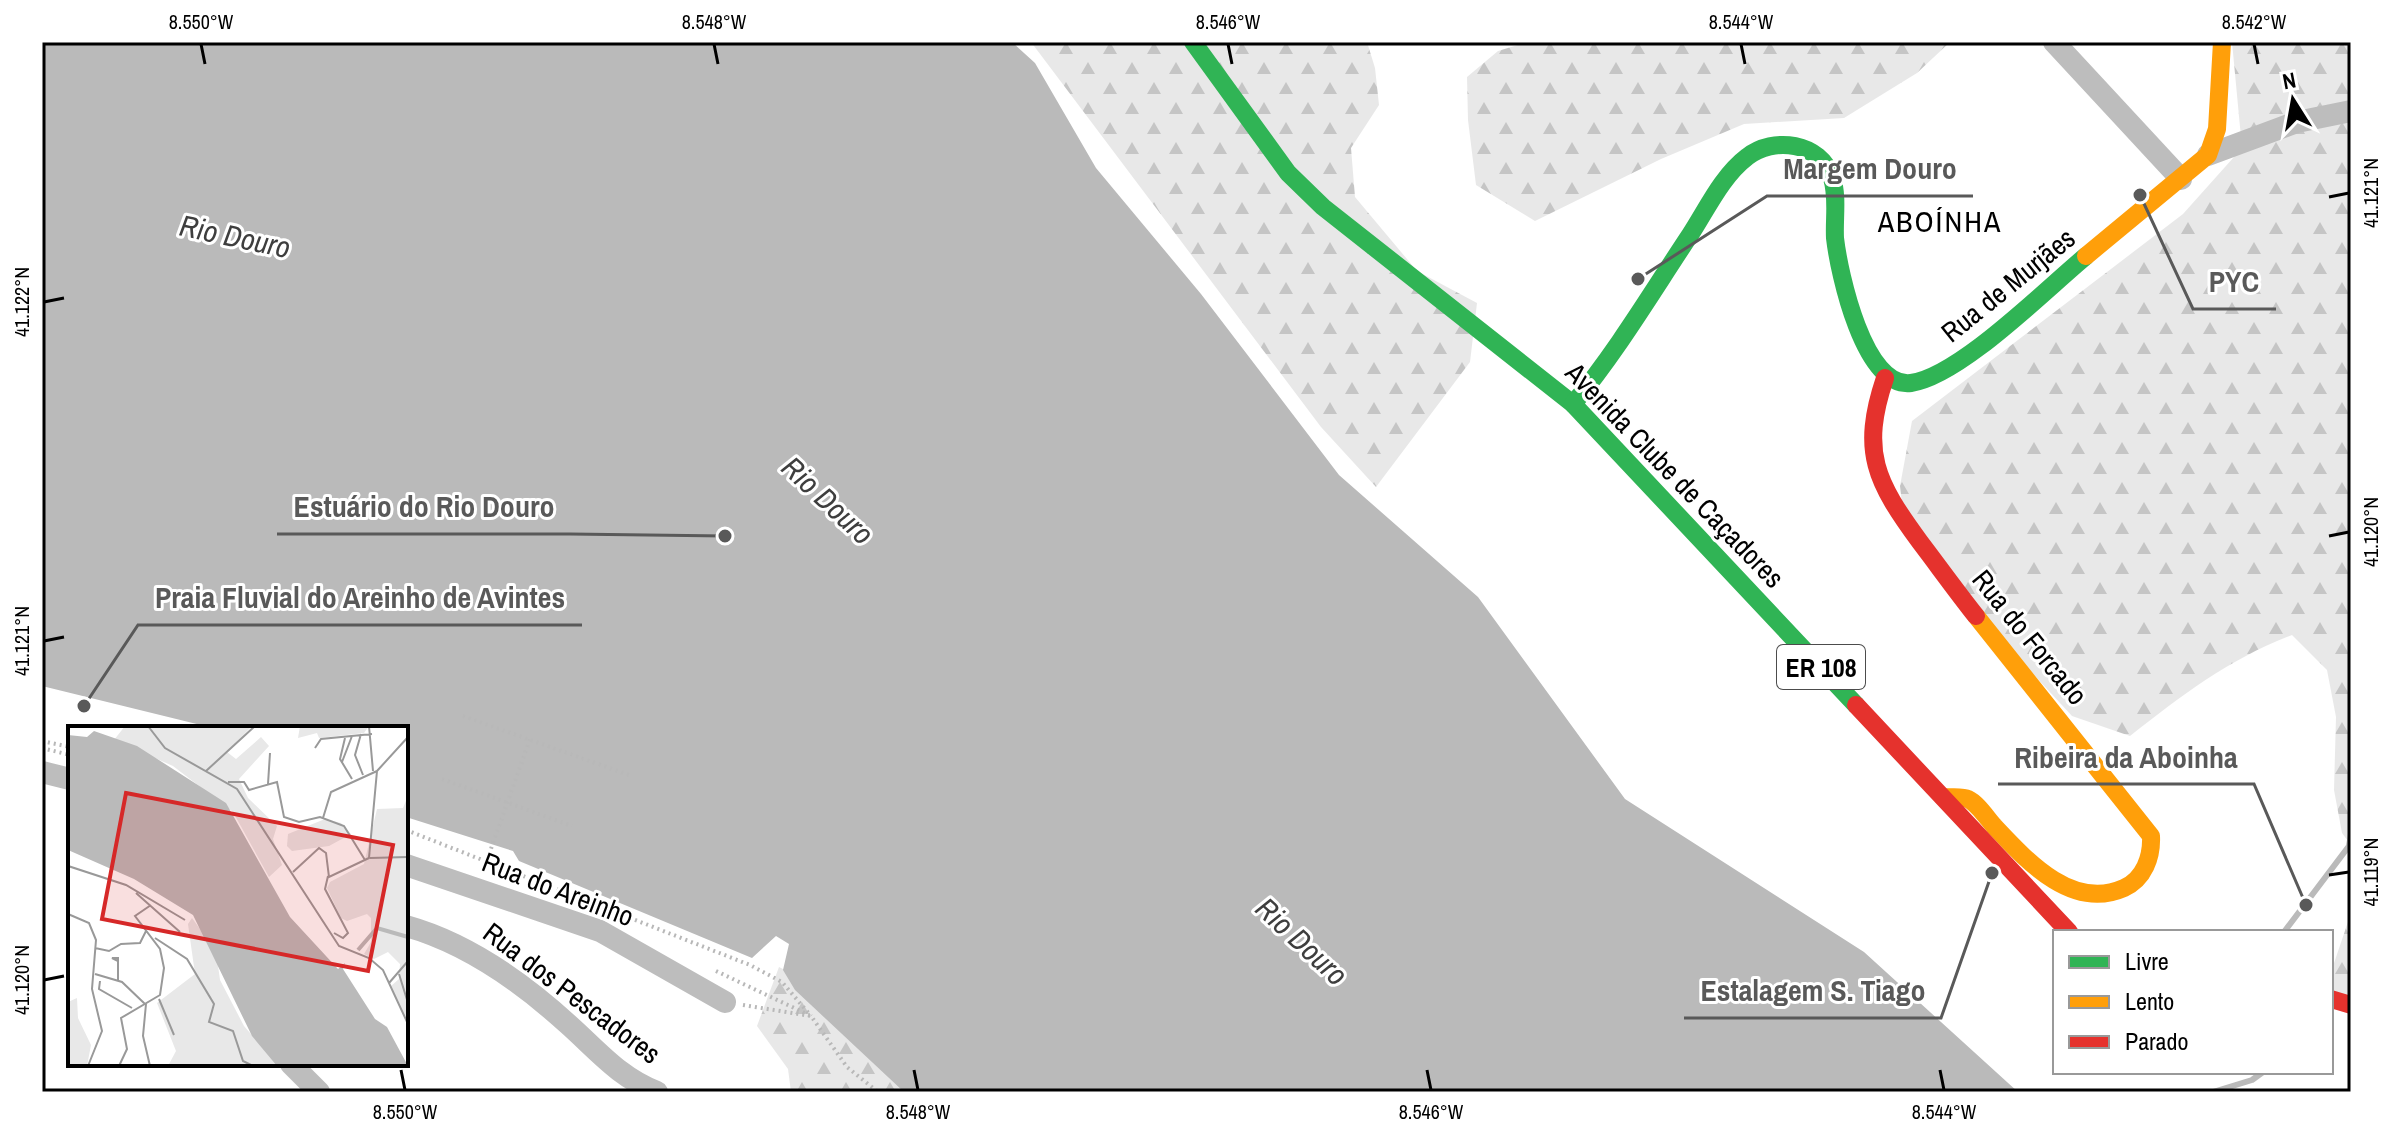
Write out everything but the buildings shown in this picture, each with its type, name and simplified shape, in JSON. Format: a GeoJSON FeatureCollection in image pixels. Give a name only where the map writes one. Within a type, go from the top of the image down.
{"type":"FeatureCollection","features":[{"type":"Feature","properties":{"kind":"main road","name":"Avenida Clube de Caçadores"},"geometry":{"type":"LineString","coordinates":[[1193,42],[1288,173],[1323,207],[1573,404],[2067,930]]}},
{"type":"Feature","properties":{"kind":"main road"},"geometry":{"type":"LineString","coordinates":[[2208,155],[2217,129],[2222,42]]}},
{"type":"Feature","properties":{"kind":"main road"},"geometry":{"type":"LineString","coordinates":[[1573,404],[1602,369],[1733,169],[1750,152],[1763,145],[1782,143],[1802,148],[1821,160],[1834,178],[1836,249],[1870,360],[1885,378]]}},
{"type":"Feature","properties":{"kind":"main road","name":"Rua de Murjães"},"geometry":{"type":"LineString","coordinates":[[1885,378],[1899,383],[1917,382],[1958,363],[2208,155]]}},
{"type":"Feature","properties":{"kind":"main road","name":"Rua do Forcado"},"geometry":{"type":"LineString","coordinates":[[1885,378],[1875,408],[1873,448],[1885,494],[1961,597],[2151,836],[2153,854],[2137,880],[2119,893],[2100,896],[2070,891],[2051,880],[1968,799],[1943,797]]}},
{"type":"Feature","properties":{"kind":"street"},"geometry":{"type":"LineString","coordinates":[[2054,42],[2181,179]]}},
{"type":"Feature","properties":{"kind":"street"},"geometry":{"type":"LineString","coordinates":[[2208,155],[2297,122],[2351,111]]}},
{"type":"Feature","properties":{"kind":"street"},"geometry":{"type":"LineString","coordinates":[[42,772],[68,778]]}},
{"type":"Feature","properties":{"kind":"street","name":"Rua do Areinho"},"geometry":{"type":"LineString","coordinates":[[408,866],[600,931],[725,1002]]}},
{"type":"Feature","properties":{"kind":"street","name":"Rua dos Pescadores"},"geometry":{"type":"LineString","coordinates":[[408,927],[443,937],[469,950],[567,1023],[616,1071],[657,1092]]}},
{"type":"Feature","properties":{"kind":"street"},"geometry":{"type":"LineString","coordinates":[[293,1066],[319,1092]]}},
{"type":"Feature","properties":{"kind":"path"},"geometry":{"type":"LineString","coordinates":[[463,716],[629,775]]}},
{"type":"Feature","properties":{"kind":"path"},"geometry":{"type":"LineString","coordinates":[[487,860],[530,739]]}},
{"type":"Feature","properties":{"kind":"path"},"geometry":{"type":"LineString","coordinates":[[42,741],[68,747]]}},
{"type":"Feature","properties":{"kind":"path"},"geometry":{"type":"LineString","coordinates":[[42,748],[68,754]]}},
{"type":"Feature","properties":{"kind":"path"},"geometry":{"type":"LineString","coordinates":[[442,779],[572,826]]}},
{"type":"Feature","properties":{"kind":"path"},"geometry":{"type":"LineString","coordinates":[[408,831],[750,965],[782,982],[847,1067],[878,1092]]}},
{"type":"Feature","properties":{"kind":"path"},"geometry":{"type":"LineString","coordinates":[[725,1002],[811,1016]]}},
{"type":"Feature","properties":{"kind":"green space"},"geometry":{"type":"Polygon","coordinates":[[[1031,42],[1367,42],[1375,68],[1379,105],[1351,148],[1355,197],[1417,271],[1477,303],[1470,362],[1376,487],[1321,427],[1031,42]]]}},
{"type":"Feature","properties":{"kind":"green space"},"geometry":{"type":"Polygon","coordinates":[[[1528,42],[1950,42],[1917,73],[1844,118],[1744,124],[1661,159],[1535,221],[1476,185],[1468,120],[1467,77],[1498,51],[1528,42]]]}},
{"type":"Feature","properties":{"kind":"green space"},"geometry":{"type":"Polygon","coordinates":[[[2232,42],[2351,42],[2351,845],[2342,833],[2334,790],[2336,717],[2327,670],[2292,635],[2228,666],[2130,736],[2072,716],[1906,537],[1900,486],[1912,421],[2183,214],[2242,148],[2232,42]]]}},
{"type":"Feature","properties":{"kind":"green space"},"geometry":{"type":"Polygon","coordinates":[[[2351,913],[2351,998],[2333,994],[2333,966],[2351,913]]]}},
{"type":"Feature","properties":{"kind":"green space"},"geometry":{"type":"Polygon","coordinates":[[[779,967],[789,972],[922,1092],[791,1092],[788,1069],[757,1026],[779,967]]]}},
{"type":"Feature","properties":{"kind":"water","name":"Rio Douro"},"geometry":{"type":"Polygon","coordinates":[[[42,42],[1012,42],[1035,63],[1096,168],[1201,294],[1339,475],[1478,597],[1625,799],[1864,952],[2018,1092],[904,1092],[795,990],[783,970],[789,944],[776,936],[752,958],[519,861],[513,851],[408,818],[408,726],[205,726],[42,686],[42,42]]]}},
{"type":"Feature","properties":{"kind":"waterway"},"geometry":{"type":"LineString","coordinates":[[2286,930],[2349,846],[2351,834]]}},
{"type":"Feature","properties":{"kind":"waterway"},"geometry":{"type":"LineString","coordinates":[[2213,1092],[2252,1080],[2260,1074]]}},
{"type":"Feature","properties":{"kind":"traffic: fast"},"geometry":{"type":"LineString","coordinates":[[1193,42],[1288,173],[1323,207],[1573,404],[1856,705]]}},
{"type":"Feature","properties":{"kind":"traffic: fast"},"geometry":{"type":"LineString","coordinates":[[1573,404],[1634,321],[1722,183],[1747,157],[1770,146],[1795,146],[1807,150],[1826,166],[1834,185],[1835,238],[1848,301],[1867,349],[1880,368],[1894,380],[1911,383],[1953,365],[2002,329],[2086,256]]}},
{"type":"Feature","properties":{"kind":"traffic: slow"},"geometry":{"type":"LineString","coordinates":[[2086,256],[2208,155],[2217,129],[2222,42]]}},
{"type":"Feature","properties":{"kind":"traffic: slow"},"geometry":{"type":"LineString","coordinates":[[1943,797],[1971,801],[2036,867],[2069,888],[2086,893],[2105,893],[2131,884],[2142,873],[2150,852],[2151,836],[1976,616]]}},
{"type":"Feature","properties":{"kind":"traffic: jam"},"geometry":{"type":"LineString","coordinates":[[1885,378],[1874,426],[1873,447],[1883,483],[1905,521],[1976,616]]}},
{"type":"Feature","properties":{"kind":"traffic: jam"},"geometry":{"type":"LineString","coordinates":[[1856,705],[2067,930]]}},
{"type":"Feature","properties":{"kind":"traffic: jam"},"geometry":{"type":"LineString","coordinates":[[2333,1000],[2351,1005]]}},
{"type":"Feature","properties":{"kind":"place","name":"PYC"},"geometry":{"type":"Point","coordinates":[2140,195]}},
{"type":"Feature","properties":{"kind":"place","name":"Margem Douro"},"geometry":{"type":"Point","coordinates":[1638,279]}},
{"type":"Feature","properties":{"kind":"place","name":"Estuário do Rio Douro"},"geometry":{"type":"Point","coordinates":[725,536]}},
{"type":"Feature","properties":{"kind":"place","name":"Praia Fluvial do Areinho de Avintes"},"geometry":{"type":"Point","coordinates":[84,706]}},
{"type":"Feature","properties":{"kind":"place","name":"Estalagem S. Tiago"},"geometry":{"type":"Point","coordinates":[1992,873]}},
{"type":"Feature","properties":{"kind":"place","name":"Ribeira da Aboinha"},"geometry":{"type":"Point","coordinates":[2306,905]}},
{"type":"Feature","properties":{"kind":"district","name":"ABOÍNHA"},"geometry":{"type":"Point","coordinates":[1940,221]}}]}
